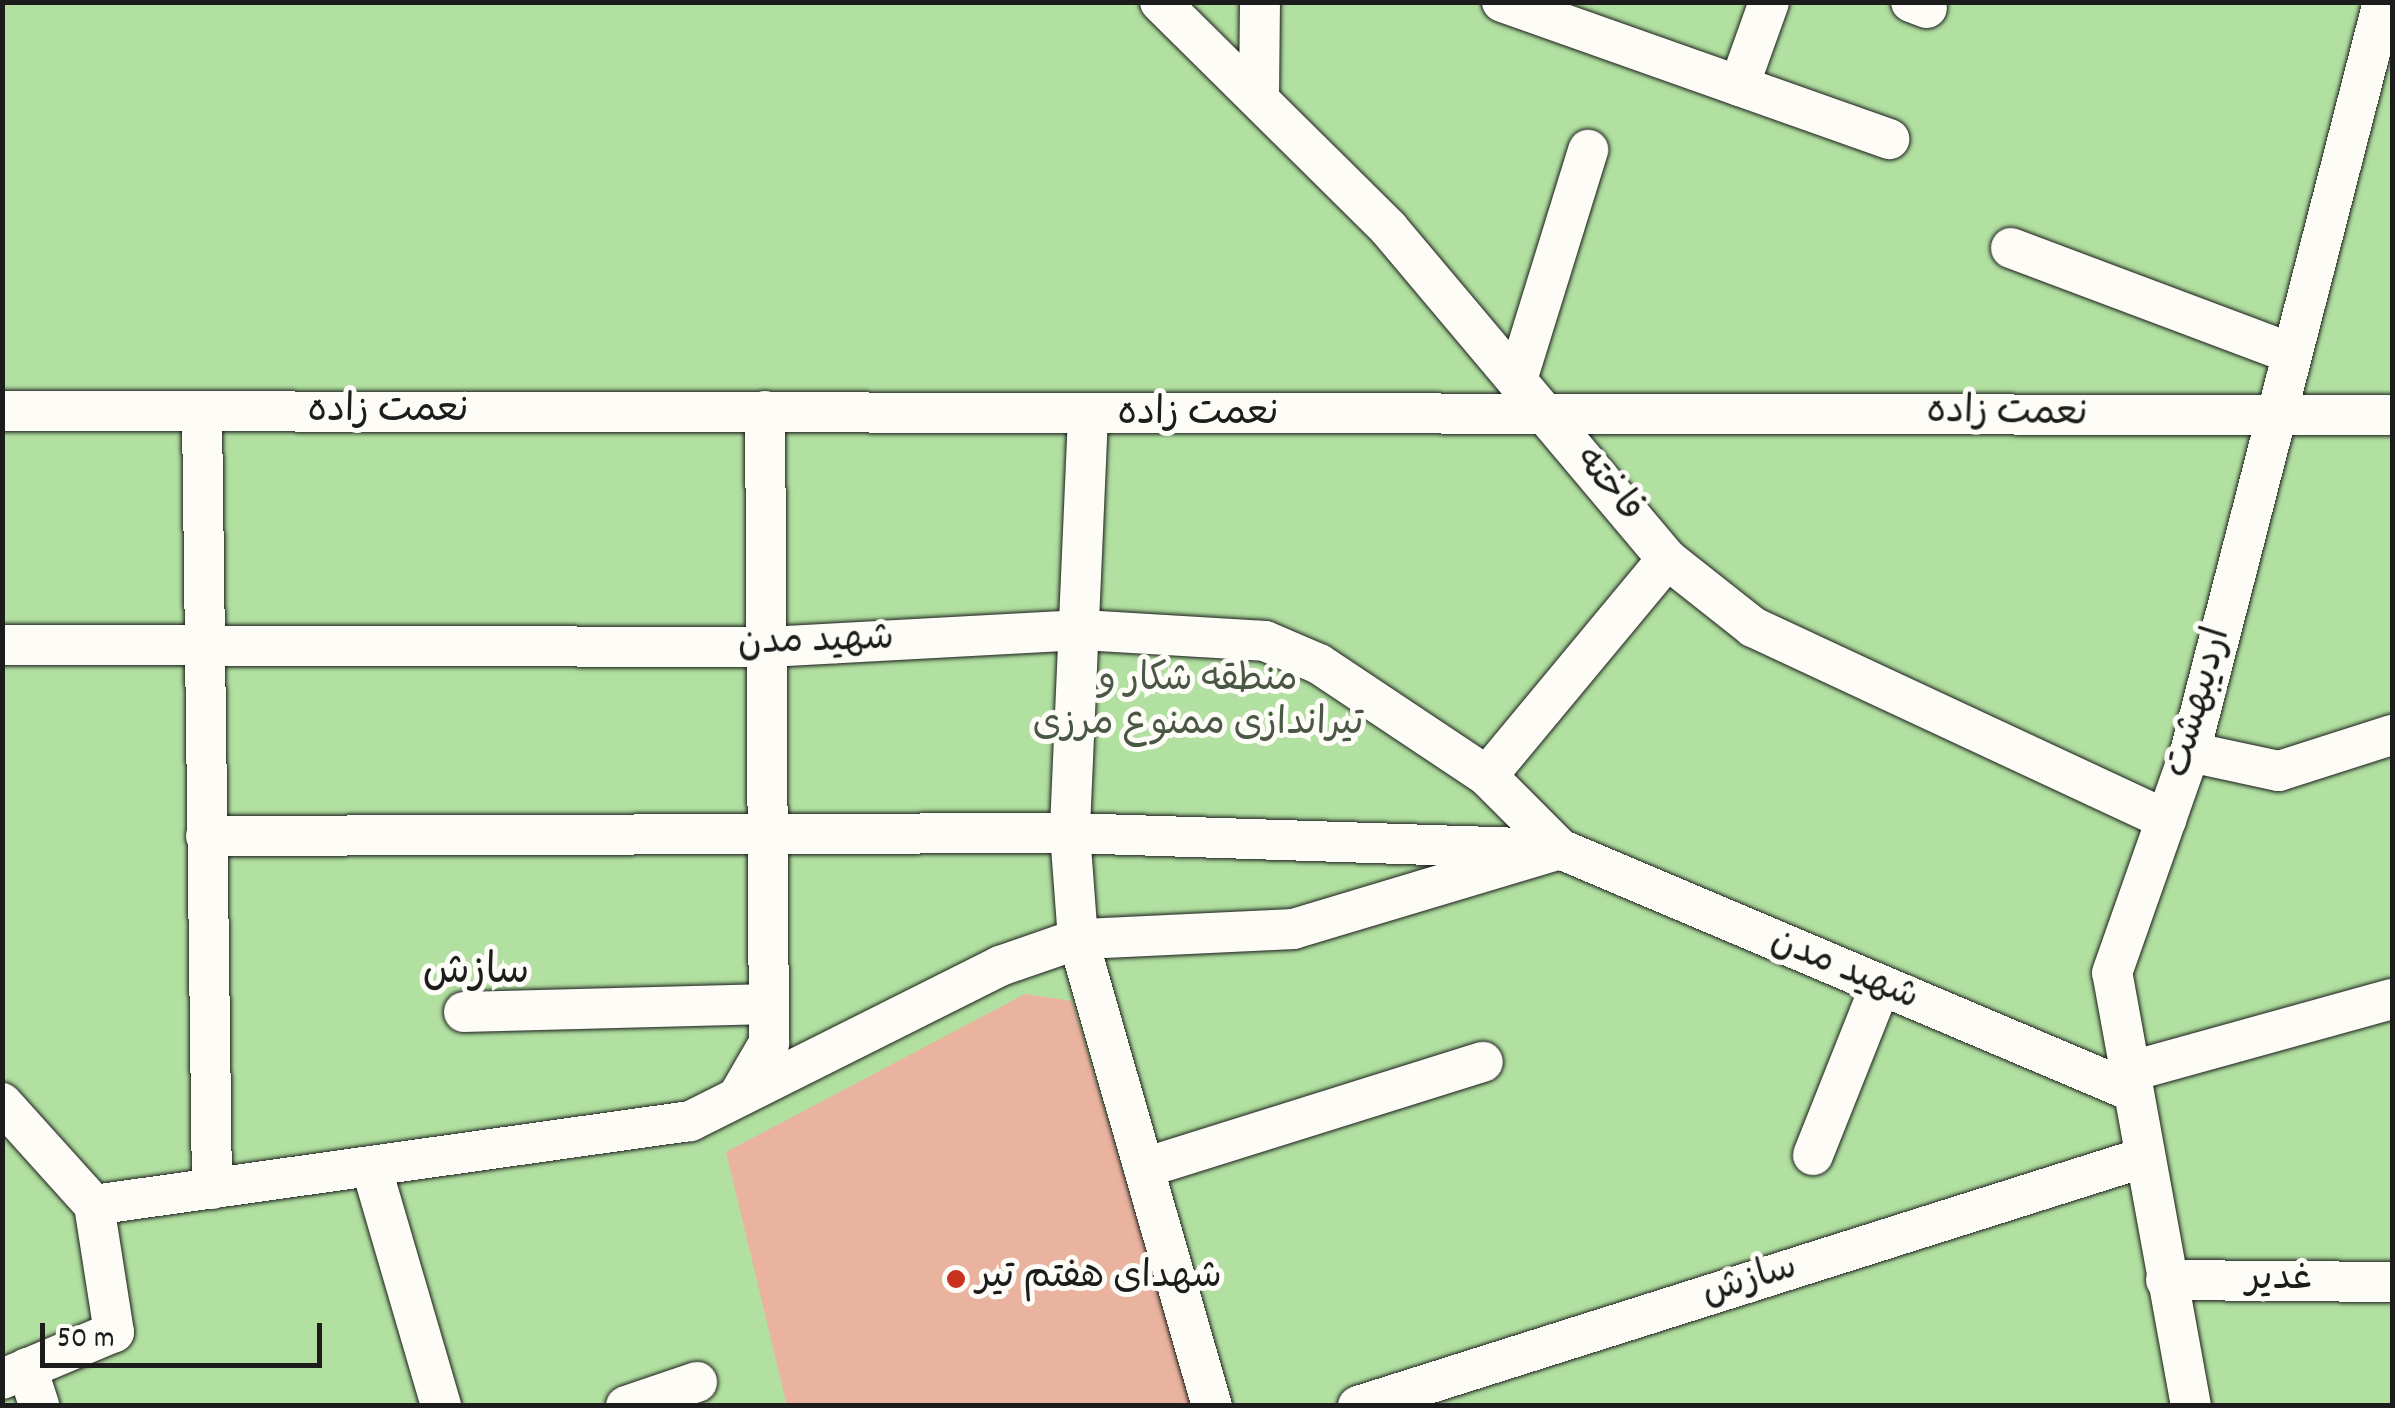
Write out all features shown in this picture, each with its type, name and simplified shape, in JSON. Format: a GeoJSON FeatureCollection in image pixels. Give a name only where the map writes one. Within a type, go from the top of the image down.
{"type":"FeatureCollection","features":[{"type":"Feature","properties":{"kind":"street","name":"فاخته"},"geometry":{"type":"LineString","coordinates":[[1160,2],[1260,97],[1548,415],[1667,559],[1753,627],[2166,820]]}},
{"type":"Feature","properties":{"kind":"street"},"geometry":{"type":"LineString","coordinates":[[1260,2],[1260,97]]}},
{"type":"Feature","properties":{"kind":"street"},"geometry":{"type":"LineString","coordinates":[[1502,2],[1889,139]]}},
{"type":"Feature","properties":{"kind":"street"},"geometry":{"type":"LineString","coordinates":[[1739,86],[1769,2]]}},
{"type":"Feature","properties":{"kind":"street","name":"اردیبهشت"},"geometry":{"type":"LineString","coordinates":[[2190,1406],[2127,1082],[2112,973],[2190,752],[2383,2]]}},
{"type":"Feature","properties":{"kind":"street"},"geometry":{"type":"LineString","coordinates":[[1517,380],[1588,150]]}},
{"type":"Feature","properties":{"kind":"street"},"geometry":{"type":"LineString","coordinates":[[2011,248],[2292,353]]}},
{"type":"Feature","properties":{"kind":"street"},"geometry":{"type":"LineString","coordinates":[[740,1093],[769,1043],[766,411]]}},
{"type":"Feature","properties":{"kind":"street","name":"نعمت زاده"},"geometry":{"type":"LineString","coordinates":[[2,412],[766,411],[1088,416],[2275,418],[2392,415]]}},
{"type":"Feature","properties":{"kind":"street"},"geometry":{"type":"LineString","coordinates":[[202,414],[212,1189]]}},
{"type":"Feature","properties":{"kind":"street"},"geometry":{"type":"LineString","coordinates":[[1088,416],[1082,630],[1070,833],[1078,939],[1212,1406]]}},
{"type":"Feature","properties":{"kind":"street"},"geometry":{"type":"LineString","coordinates":[[1486,776],[1667,559]]}},
{"type":"Feature","properties":{"kind":"street","name":"شهید مدن"},"geometry":{"type":"LineString","coordinates":[[2,645],[768,647],[1082,630],[1265,641],[1319,664],[1486,776],[1560,848],[1880,987],[2127,1082]]}},
{"type":"Feature","properties":{"kind":"street"},"geometry":{"type":"LineString","coordinates":[[2190,752],[2280,771],[2392,735]]}},
{"type":"Feature","properties":{"kind":"street","name":"شهید مدن"},"geometry":{"type":"LineString","coordinates":[[206,836],[1070,833],[1560,848]]}},
{"type":"Feature","properties":{"kind":"street"},"geometry":{"type":"LineString","coordinates":[[94,1205],[690,1122],[740,1093],[1000,966],[1078,939],[1294,929],[1560,848]]}},
{"type":"Feature","properties":{"kind":"street"},"geometry":{"type":"LineString","coordinates":[[1813,1155],[1880,987]]}},
{"type":"Feature","properties":{"kind":"street"},"geometry":{"type":"LineString","coordinates":[[2127,1082],[2392,999]]}},
{"type":"Feature","properties":{"kind":"street"},"geometry":{"type":"LineString","coordinates":[[464,1012],[769,1004]]}},
{"type":"Feature","properties":{"kind":"street"},"geometry":{"type":"LineString","coordinates":[[1144,1168],[1483,1062]]}},
{"type":"Feature","properties":{"kind":"street"},"geometry":{"type":"LineString","coordinates":[[2,1102],[94,1205],[114,1332],[23,1384]]}},
{"type":"Feature","properties":{"kind":"street","name":"سازش"},"geometry":{"type":"LineString","coordinates":[[1358,1406],[2142,1158]]}},
{"type":"Feature","properties":{"kind":"street"},"geometry":{"type":"LineString","coordinates":[[371,1166],[441,1406]]}},
{"type":"Feature","properties":{"kind":"street","name":"غدیر"},"geometry":{"type":"LineString","coordinates":[[2166,1280],[2392,1282]]}},
{"type":"Feature","properties":{"kind":"street"},"geometry":{"type":"LineString","coordinates":[[626,1406],[697,1382]]}},
{"type":"Feature","properties":{"kind":"green space","name":"منطقه شکار و تیراندازی ممنوع مرزی"},"geometry":{"type":"Polygon","coordinates":[[[3,3],[2392,3],[2392,1405],[3,1405],[3,3]]]}},
{"type":"Feature","properties":{"kind":"building","name":"شهدای هفتم تیر"},"geometry":{"type":"Polygon","coordinates":[[[1025,994],[1072,1001],[1193,1406],[787,1406],[726,1152],[1025,994]]]}},
{"type":"Feature","properties":{"kind":"place","name":"شهدای هفتم تیر"},"geometry":{"type":"Point","coordinates":[956,1279]}},
{"type":"Feature","properties":{"kind":"district","name":"سازش"},"geometry":{"type":"Point","coordinates":[476,974]}}]}
